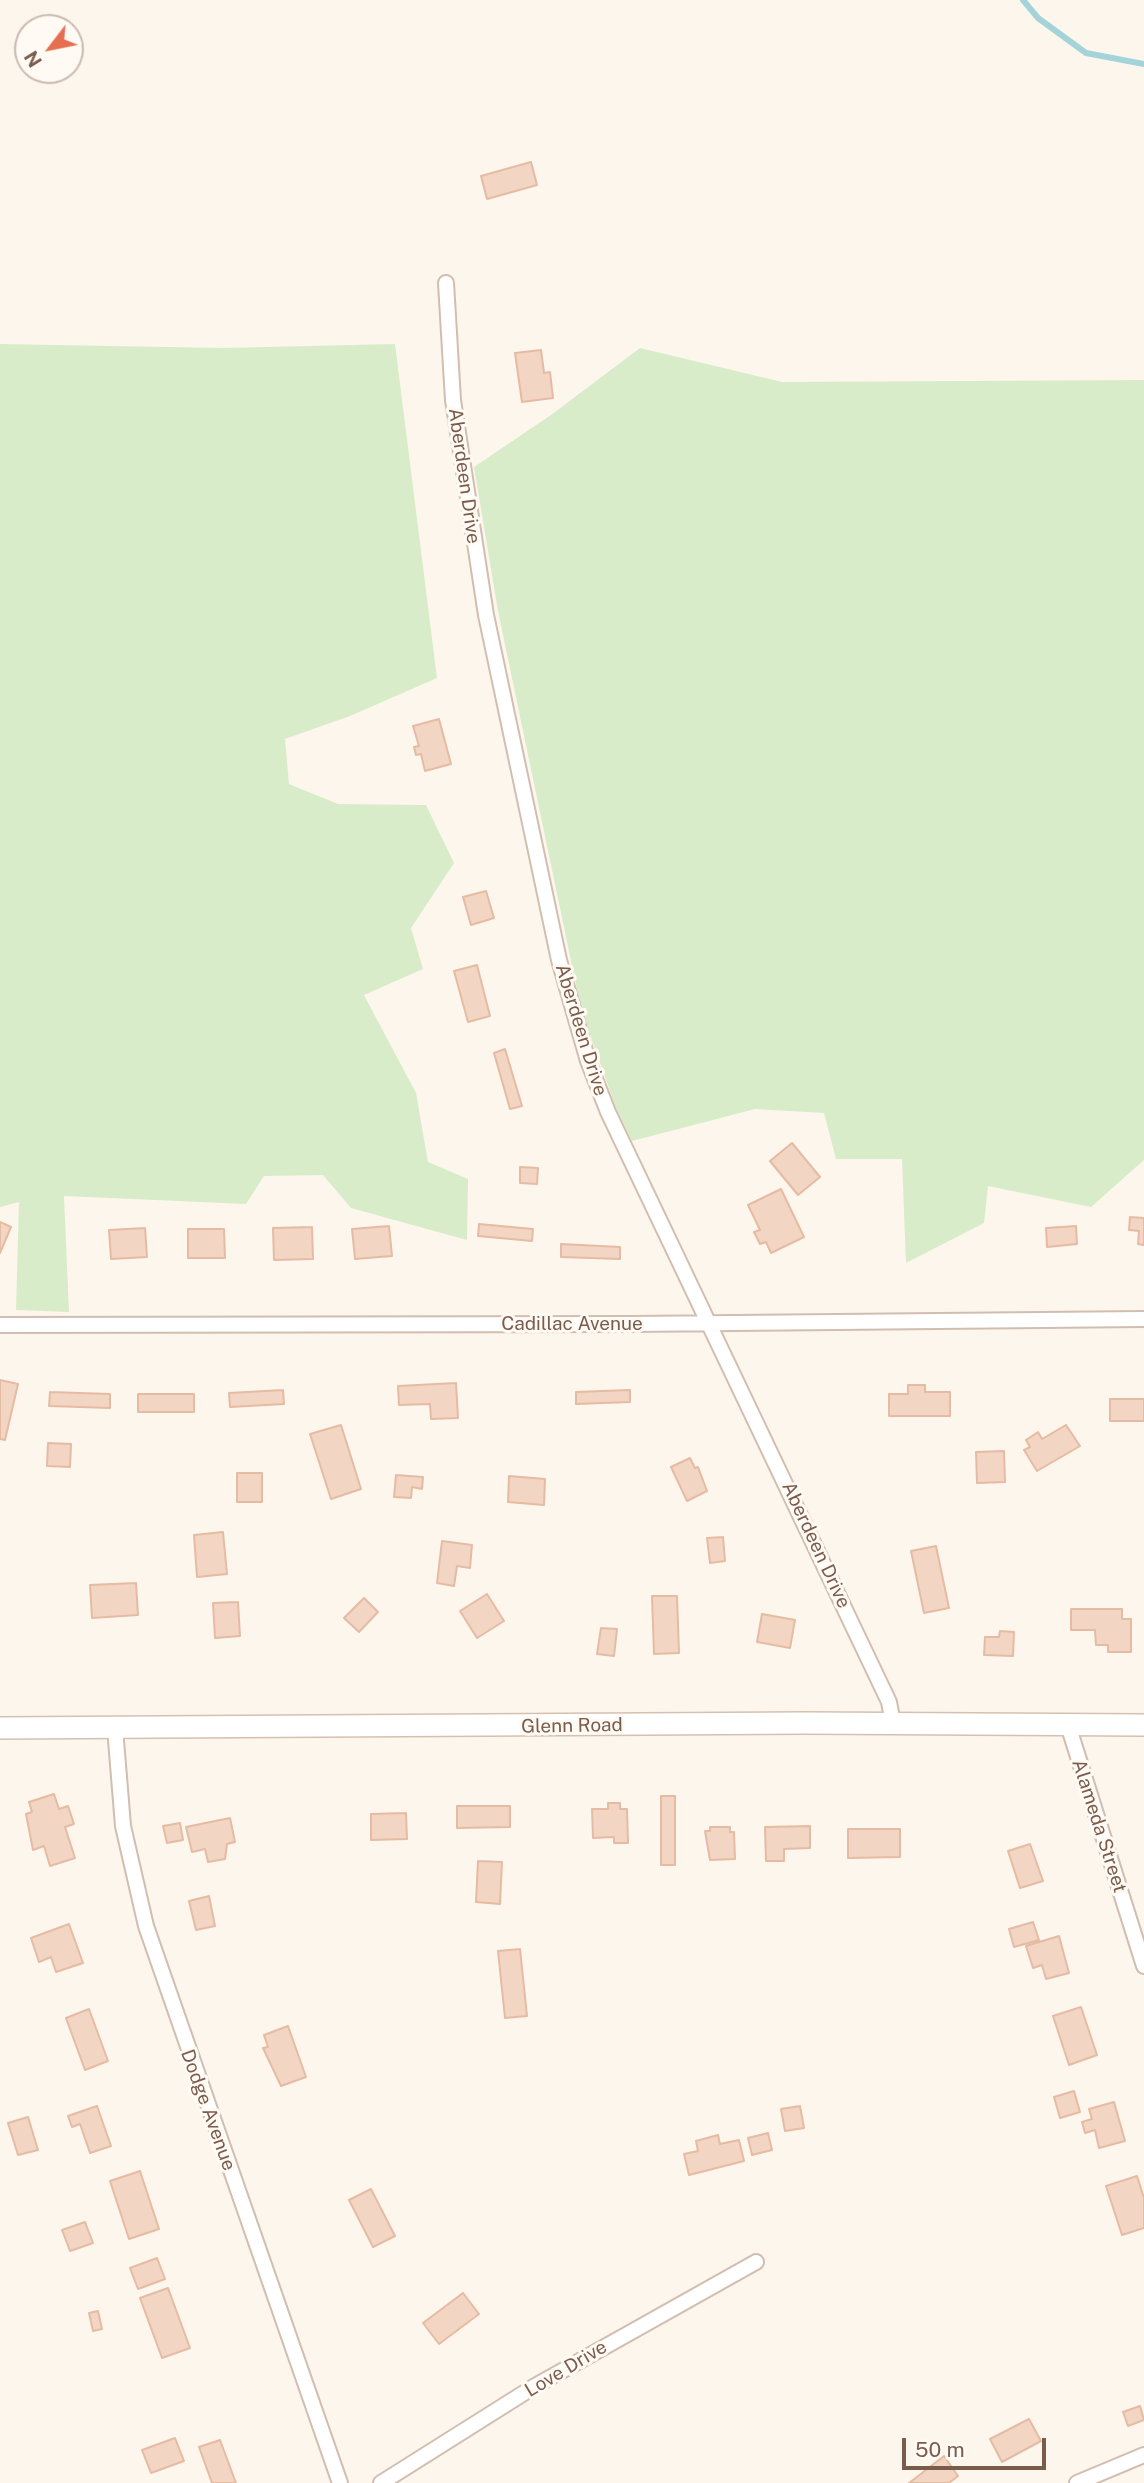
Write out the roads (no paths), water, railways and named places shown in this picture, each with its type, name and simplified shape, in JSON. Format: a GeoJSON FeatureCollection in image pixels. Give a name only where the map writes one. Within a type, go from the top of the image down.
{"type":"FeatureCollection","features":[{"type":"Feature","properties":{"kind":"street","name":"Aberdeen Drive"},"geometry":{"type":"LineString","coordinates":[[446,283],[447,346],[463,485],[486,615],[559,960],[588,1061],[608,1112],[711,1323],[889,1702],[893,1723]]}},
{"type":"Feature","properties":{"kind":"street","name":"Cadillac Avenue"},"geometry":{"type":"LineString","coordinates":[[0,1325],[711,1323],[1144,1318]]}},
{"type":"Feature","properties":{"kind":"street","name":"Glenn Road"},"geometry":{"type":"LineString","coordinates":[[0,1728],[893,1723],[1144,1725]]}},
{"type":"Feature","properties":{"kind":"street","name":"Alameda Street"},"geometry":{"type":"LineString","coordinates":[[1068,1725],[1144,1966]]}},
{"type":"Feature","properties":{"kind":"street","name":"Dodge Avenue"},"geometry":{"type":"LineString","coordinates":[[115,1728],[123,1826],[146,1926],[340,2483]]}},
{"type":"Feature","properties":{"kind":"street","name":"Love Drive"},"geometry":{"type":"LineString","coordinates":[[381,2483],[535,2386],[756,2262]]}},
{"type":"Feature","properties":{"kind":"street"},"geometry":{"type":"LineString","coordinates":[[1077,2483],[1144,2455]]}},
{"type":"Feature","properties":{"kind":"waterway"},"geometry":{"type":"LineString","coordinates":[[1023,0],[1038,18],[1086,53],[1144,64]]}}]}
